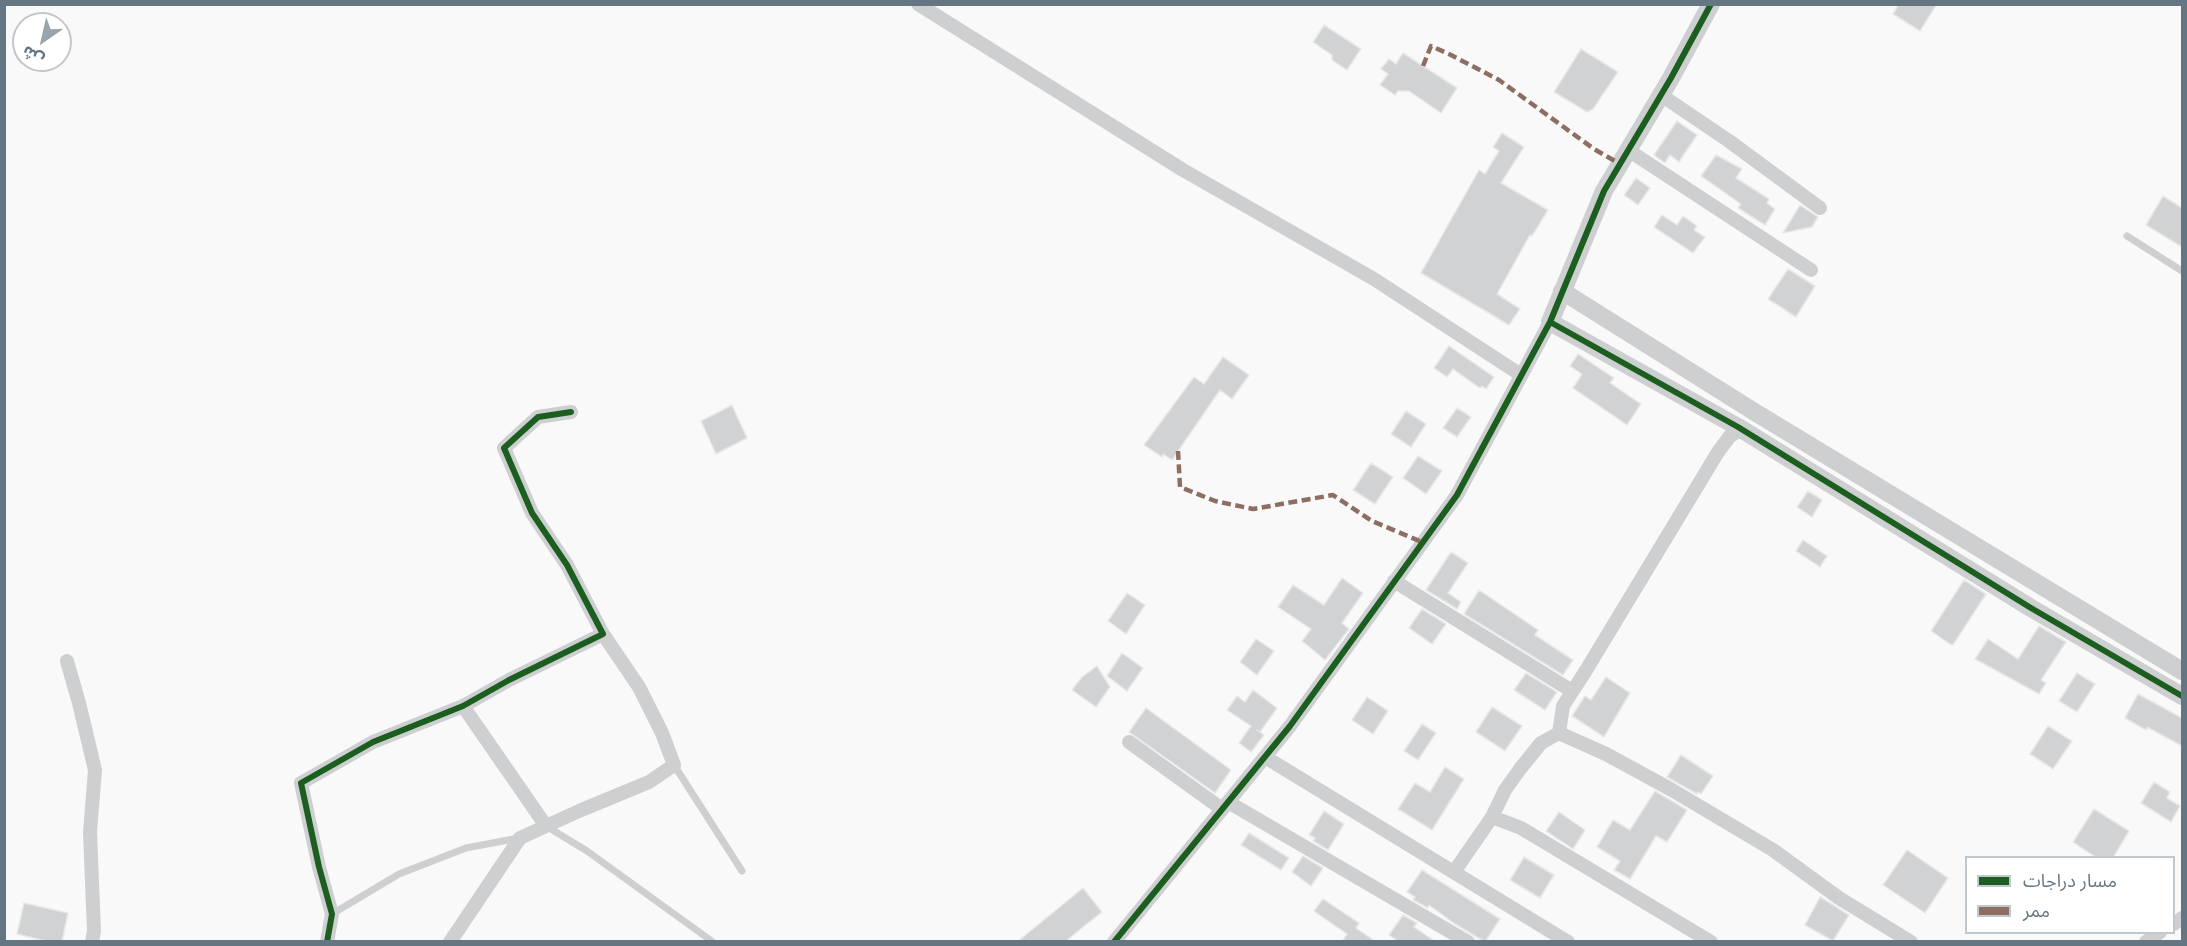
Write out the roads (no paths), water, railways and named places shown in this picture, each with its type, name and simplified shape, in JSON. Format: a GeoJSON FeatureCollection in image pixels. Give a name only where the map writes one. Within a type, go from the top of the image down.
{"type":"FeatureCollection","features":[{"type":"Feature","properties":{"kind":"street"},"geometry":{"type":"LineString","coordinates":[[918,4],[1183,170],[1374,279],[1521,375]]}},
{"type":"Feature","properties":{"kind":"street"},"geometry":{"type":"LineString","coordinates":[[1114,942],[1265,757],[1456,495],[1550,322],[1604,191],[1712,4]]}},
{"type":"Feature","properties":{"kind":"street"},"geometry":{"type":"LineString","coordinates":[[1661,95],[1729,141],[1820,208]]}},
{"type":"Feature","properties":{"kind":"street"},"geometry":{"type":"LineString","coordinates":[[1629,150],[1811,270]]}},
{"type":"Feature","properties":{"kind":"street"},"geometry":{"type":"LineString","coordinates":[[1562,291],[1753,411],[2182,671]]}},
{"type":"Feature","properties":{"kind":"street"},"geometry":{"type":"LineString","coordinates":[[1550,322],[1741,429],[2031,608],[2182,696]]}},
{"type":"Feature","properties":{"kind":"street"},"geometry":{"type":"LineString","coordinates":[[1559,733],[1563,706],[1572,691],[1718,452],[1730,436],[1741,429],[1753,411]]}},
{"type":"Feature","properties":{"kind":"street"},"geometry":{"type":"LineString","coordinates":[[450,942],[520,838],[649,782],[674,765],[662,733],[639,687],[603,634],[567,565],[532,513],[504,448],[538,417],[571,412]]}},
{"type":"Feature","properties":{"kind":"street"},"geometry":{"type":"LineString","coordinates":[[1395,581],[1572,691]]}},
{"type":"Feature","properties":{"kind":"street"},"geometry":{"type":"LineString","coordinates":[[2031,608],[2043,586]]}},
{"type":"Feature","properties":{"kind":"street"},"geometry":{"type":"LineString","coordinates":[[327,942],[332,914],[319,867],[301,783],[373,742],[463,706],[509,680],[603,634]]}},
{"type":"Feature","properties":{"kind":"street"},"geometry":{"type":"LineString","coordinates":[[67,661],[80,703],[95,770],[90,831],[94,931],[92,942]]}},
{"type":"Feature","properties":{"kind":"street"},"geometry":{"type":"LineString","coordinates":[[463,706],[546,826]]}},
{"type":"Feature","properties":{"kind":"street"},"geometry":{"type":"LineString","coordinates":[[1454,872],[1492,817],[1505,790],[1541,743],[1559,733]]}},
{"type":"Feature","properties":{"kind":"street"},"geometry":{"type":"LineString","coordinates":[[1559,733],[1606,754],[1672,790],[1773,850],[1839,898],[1911,942]]}},
{"type":"Feature","properties":{"kind":"street"},"geometry":{"type":"LineString","coordinates":[[1129,742],[1225,806],[1468,942]]}},
{"type":"Feature","properties":{"kind":"street"},"geometry":{"type":"LineString","coordinates":[[1265,757],[1568,942]]}},
{"type":"Feature","properties":{"kind":"street"},"geometry":{"type":"LineString","coordinates":[[1492,817],[1521,828],[1711,942]]}},
{"type":"Feature","properties":{"kind":"lane"},"geometry":{"type":"LineString","coordinates":[[2127,236],[2182,271]]}},
{"type":"Feature","properties":{"kind":"lane"},"geometry":{"type":"LineString","coordinates":[[674,765],[742,871]]}},
{"type":"Feature","properties":{"kind":"lane"},"geometry":{"type":"LineString","coordinates":[[546,826],[587,851],[713,942]]}},
{"type":"Feature","properties":{"kind":"lane"},"geometry":{"type":"LineString","coordinates":[[332,914],[399,874],[466,848],[520,838]]}}]}
